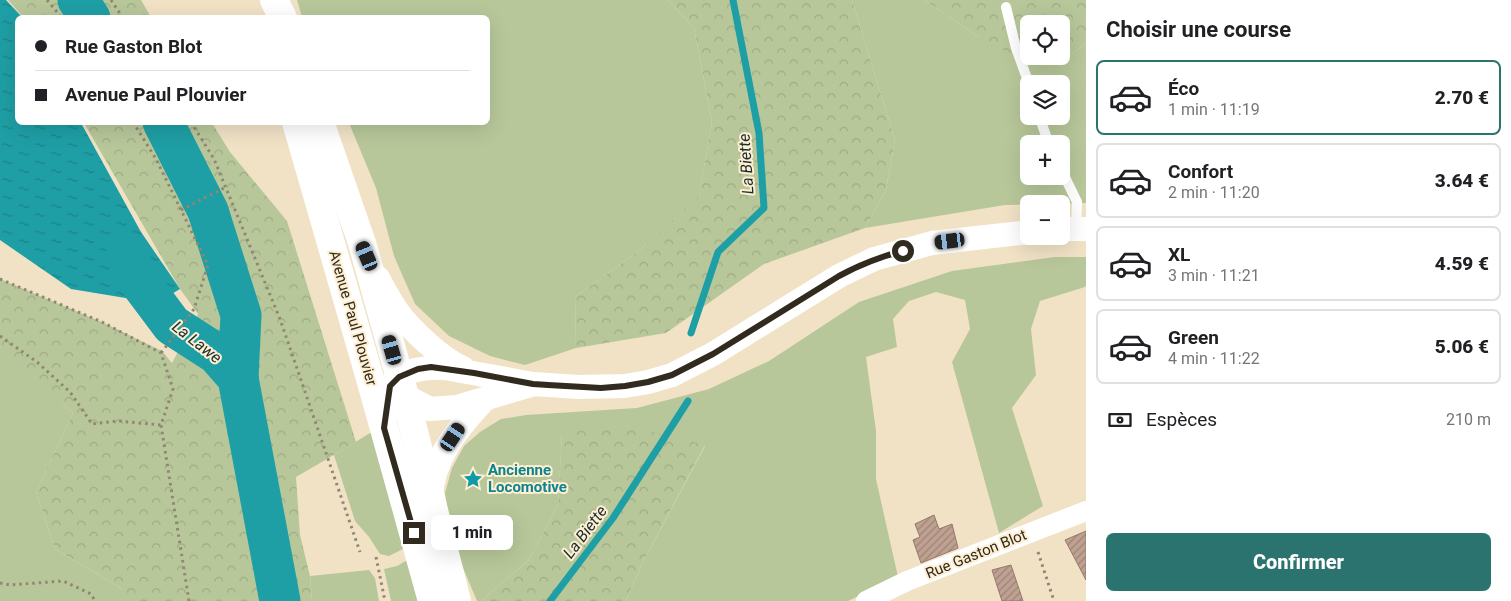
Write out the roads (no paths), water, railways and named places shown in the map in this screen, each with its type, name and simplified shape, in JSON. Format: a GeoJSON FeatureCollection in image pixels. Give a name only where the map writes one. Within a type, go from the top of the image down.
{"type":"FeatureCollection","features":[{"type":"Feature","properties":{"kind":"main road"},"geometry":{"type":"LineString","coordinates":[[263,0],[265,15]]}},
{"type":"Feature","properties":{"kind":"main road"},"geometry":{"type":"LineString","coordinates":[[274,0],[282,15]]}},
{"type":"Feature","properties":{"kind":"main road","name":"Avenue Paul Plouvier"},"geometry":{"type":"LineString","coordinates":[[297,125],[432,601]]}},
{"type":"Feature","properties":{"kind":"main road","name":"Avenue Paul Plouvier"},"geometry":{"type":"LineString","coordinates":[[321,125],[362,243],[398,386],[431,499],[457,601]]}},
{"type":"Feature","properties":{"kind":"street"},"geometry":{"type":"LineString","coordinates":[[322,214],[347,262],[383,373],[398,386],[430,408],[457,407],[533,384]]}},
{"type":"Feature","properties":{"kind":"street"},"geometry":{"type":"LineString","coordinates":[[384,428],[398,386],[418,369],[431,367],[533,384],[586,388],[625,386],[648,382],[672,375],[713,354],[839,276],[874,259],[932,243],[1020,233]]}},
{"type":"Feature","properties":{"kind":"street"},"geometry":{"type":"LineString","coordinates":[[362,243],[373,269],[398,312],[439,353],[454,364],[474,373]]}},
{"type":"Feature","properties":{"kind":"street"},"geometry":{"type":"LineString","coordinates":[[431,499],[431,484],[444,452],[461,424],[484,400]]}},
{"type":"Feature","properties":{"kind":"street","name":"Rue Gaston Blot"},"geometry":{"type":"LineString","coordinates":[[866,601],[907,581],[1086,511]]}},
{"type":"Feature","properties":{"kind":"lane"},"geometry":{"type":"LineString","coordinates":[[1006,7],[1016,48],[1026,75]]}},
{"type":"Feature","properties":{"kind":"lane"},"geometry":{"type":"LineString","coordinates":[[1069,185],[1077,202],[1074,229]]}},
{"type":"Feature","properties":{"kind":"water"},"geometry":{"type":"Polygon","coordinates":[[[0,0],[6,0],[20,15],[15,15],[15,125],[82,125],[141,232],[180,289],[156,303],[71,289],[0,240],[0,0]]]}},
{"type":"Feature","properties":{"kind":"waterway"},"geometry":{"type":"LineString","coordinates":[[78,0],[88,15]]}},
{"type":"Feature","properties":{"kind":"waterway","name":"La Biette"},"geometry":{"type":"LineString","coordinates":[[691,333],[718,252],[764,208],[759,133],[733,0]]}},
{"type":"Feature","properties":{"kind":"waterway"},"geometry":{"type":"LineString","coordinates":[[165,125],[208,211],[241,315],[238,378]]}},
{"type":"Feature","properties":{"kind":"waterway","name":"La Lawe"},"geometry":{"type":"LineString","coordinates":[[126,255],[142,285],[172,325],[217,354],[238,378],[280,601]]}},
{"type":"Feature","properties":{"kind":"waterway","name":"La Biette"},"geometry":{"type":"LineString","coordinates":[[550,601],[613,518],[688,401]]}},
{"type":"Feature","properties":{"kind":"place","name":"Ancienne Locomotive"},"geometry":{"type":"Point","coordinates":[473,479]}}]}
